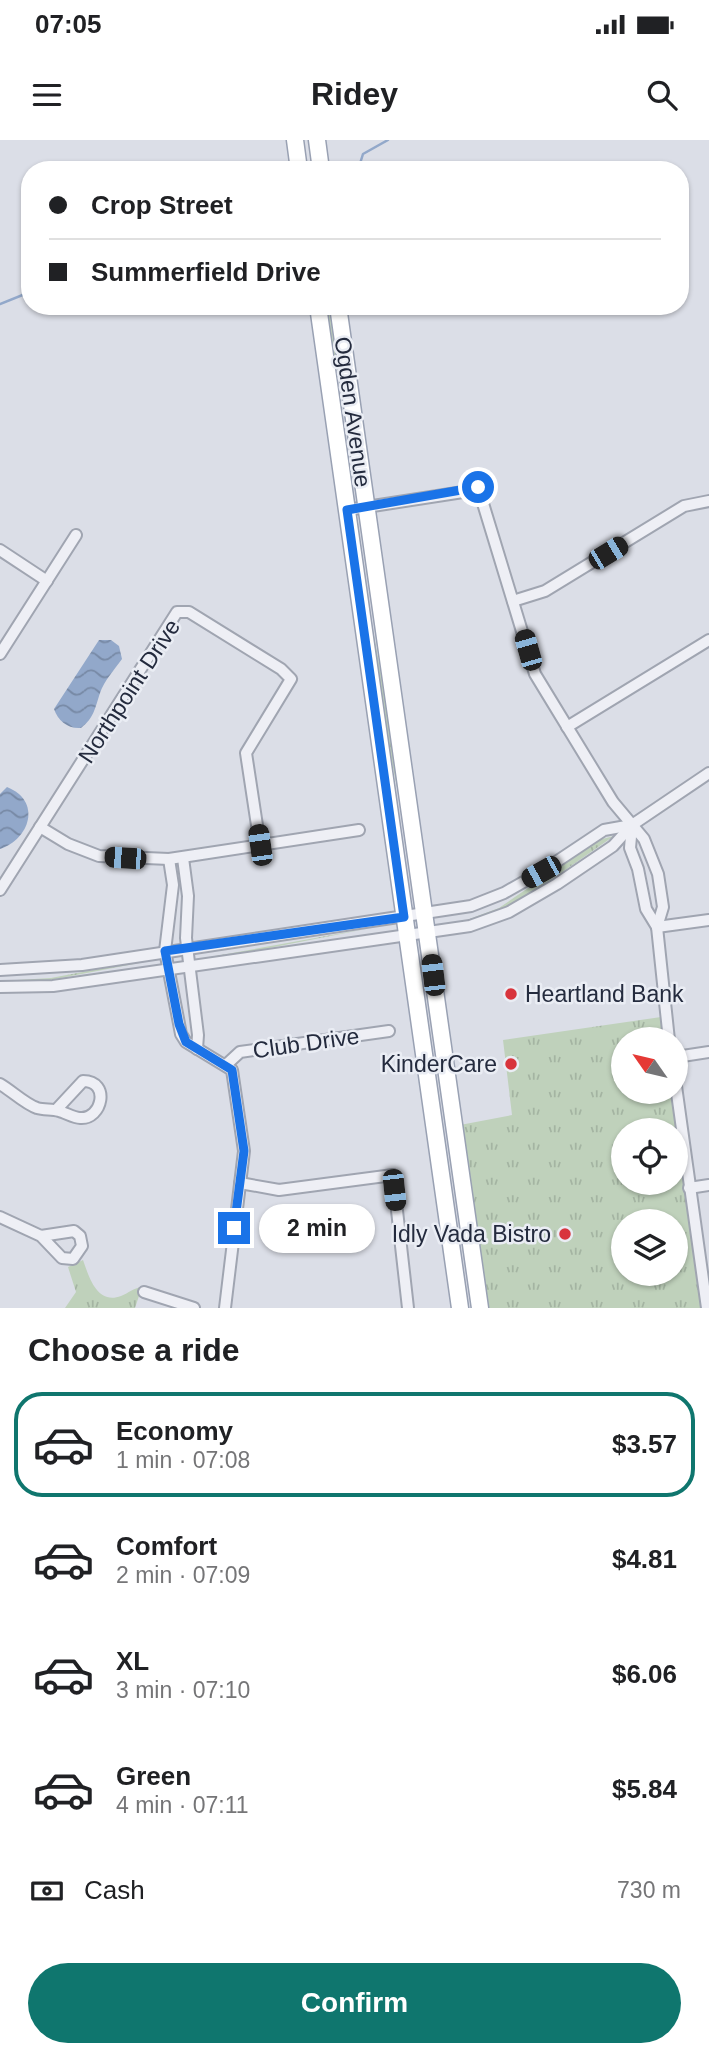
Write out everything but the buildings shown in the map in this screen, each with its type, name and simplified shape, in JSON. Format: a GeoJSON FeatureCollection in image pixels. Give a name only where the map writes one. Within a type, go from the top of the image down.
{"type":"FeatureCollection","features":[{"type":"Feature","properties":{"kind":"main road"},"geometry":{"type":"LineString","coordinates":[[295,140],[298,161]]}},
{"type":"Feature","properties":{"kind":"main road"},"geometry":{"type":"LineString","coordinates":[[317,140],[320,161]]}},
{"type":"Feature","properties":{"kind":"main road","name":"Ogden Avenue"},"geometry":{"type":"LineString","coordinates":[[319,315],[460,1308]]}},
{"type":"Feature","properties":{"kind":"main road","name":"Ogden Avenue"},"geometry":{"type":"LineString","coordinates":[[339,315],[480,1308]]}},
{"type":"Feature","properties":{"kind":"street"},"geometry":{"type":"LineString","coordinates":[[347,510],[478,487],[535,674],[613,802],[643,839],[658,874],[663,907],[657,927],[668,1027]]}},
{"type":"Feature","properties":{"kind":"street"},"geometry":{"type":"LineString","coordinates":[[513,601],[544,591],[684,506],[709,501]]}},
{"type":"Feature","properties":{"kind":"street"},"geometry":{"type":"LineString","coordinates":[[0,654],[76,535]]}},
{"type":"Feature","properties":{"kind":"street"},"geometry":{"type":"LineString","coordinates":[[0,550],[47,580]]}},
{"type":"Feature","properties":{"kind":"street","name":"Northpoint Drive"},"geometry":{"type":"LineString","coordinates":[[0,890],[177,612],[189,612],[281,669],[291,679],[246,753],[260,845]]}},
{"type":"Feature","properties":{"kind":"street"},"geometry":{"type":"LineString","coordinates":[[568,727],[709,640]]}},
{"type":"Feature","properties":{"kind":"street"},"geometry":{"type":"LineString","coordinates":[[0,987],[34,988],[427,934],[475,924],[528,902],[612,846],[632,825],[709,774]]}},
{"type":"Feature","properties":{"kind":"street"},"geometry":{"type":"LineString","coordinates":[[0,970],[82,965],[424,914],[489,900],[541,872],[604,830],[632,825]]}},
{"type":"Feature","properties":{"kind":"street"},"geometry":{"type":"LineString","coordinates":[[632,825],[630,848],[638,869],[646,909],[657,927]]}},
{"type":"Feature","properties":{"kind":"street"},"geometry":{"type":"LineString","coordinates":[[40,827],[68,844],[99,856],[169,859],[359,830]]}},
{"type":"Feature","properties":{"kind":"street"},"geometry":{"type":"LineString","coordinates":[[183,858],[188,896],[188,967],[198,1035],[197,1049]]}},
{"type":"Feature","properties":{"kind":"street"},"geometry":{"type":"LineString","coordinates":[[169,859],[173,885],[165,951],[181,1034],[186,1042],[227,1064],[232,1070],[243,1126],[240,1183],[225,1308]]}},
{"type":"Feature","properties":{"kind":"street"},"geometry":{"type":"LineString","coordinates":[[657,927],[709,920]]}},
{"type":"Feature","properties":{"kind":"street","name":"Club Drive"},"geometry":{"type":"LineString","coordinates":[[227,1064],[240,1052],[389,1031]]}},
{"type":"Feature","properties":{"kind":"street"},"geometry":{"type":"LineString","coordinates":[[688,1055],[709,1052]]}},
{"type":"Feature","properties":{"kind":"street"},"geometry":{"type":"LineString","coordinates":[[0,1084],[37,1108],[56,1110]]}},
{"type":"Feature","properties":{"kind":"street"},"geometry":{"type":"LineString","coordinates":[[678,1104],[707,1308]]}},
{"type":"Feature","properties":{"kind":"street"},"geometry":{"type":"LineString","coordinates":[[240,1183],[279,1190],[393,1175],[408,1308]]}},
{"type":"Feature","properties":{"kind":"street"},"geometry":{"type":"LineString","coordinates":[[689,1188],[709,1185]]}},
{"type":"Feature","properties":{"kind":"street"},"geometry":{"type":"LineString","coordinates":[[0,1217],[41,1236]]}},
{"type":"Feature","properties":{"kind":"street"},"geometry":{"type":"LineString","coordinates":[[144,1292],[194,1308]]}},
{"type":"Feature","properties":{"kind":"green space"},"geometry":{"type":"Polygon","coordinates":[[[326,315],[333,315],[344,408],[326,315]]]}},
{"type":"Feature","properties":{"kind":"green space"},"geometry":{"type":"Polygon","coordinates":[[[369,608],[392,735],[402,812],[386,733],[369,608]]]}},
{"type":"Feature","properties":{"kind":"green space"},"geometry":{"type":"Polygon","coordinates":[[[614,836],[525,898],[497,912],[464,921],[499,908],[598,840],[614,836]]]}},
{"type":"Feature","properties":{"kind":"green space"},"geometry":{"type":"Polygon","coordinates":[[[376,927],[239,954],[204,958],[376,927]]]}},
{"type":"Feature","properties":{"kind":"green space"},"geometry":{"type":"Polygon","coordinates":[[[155,960],[50,980],[0,981],[51,978],[155,960]]]}},
{"type":"Feature","properties":{"kind":"green space"},"geometry":{"type":"Polygon","coordinates":[[[661,1017],[662,1027],[611,1027],[611,1104],[674,1104],[676,1118],[611,1118],[611,1195],[687,1195],[704,1308],[486,1308],[460,1125],[512,1115],[503,1040],[661,1017]]]}},
{"type":"Feature","properties":{"kind":"green space"},"geometry":{"type":"Polygon","coordinates":[[[83,1260],[95,1288],[106,1297],[121,1296],[142,1287],[135,1308],[65,1308],[76,1292],[68,1267],[83,1260]]]}},
{"type":"Feature","properties":{"kind":"water"},"geometry":{"type":"Polygon","coordinates":[[[99,640],[111,640],[119,646],[122,659],[104,684],[89,720],[81,728],[68,726],[61,721],[54,709],[99,640]]]}},
{"type":"Feature","properties":{"kind":"water"},"geometry":{"type":"Polygon","coordinates":[[[7,787],[25,801],[28,820],[19,837],[0,849],[0,794],[7,787]]]}},
{"type":"Feature","properties":{"kind":"waterway"},"geometry":{"type":"LineString","coordinates":[[361,161],[363,154],[388,140]]}},
{"type":"Feature","properties":{"kind":"waterway"},"geometry":{"type":"LineString","coordinates":[[0,304],[21,296]]}},
{"type":"Feature","properties":{"kind":"place","name":"Heartland Bank"},"geometry":{"type":"Point","coordinates":[511,994]}},
{"type":"Feature","properties":{"kind":"place","name":"KinderCare"},"geometry":{"type":"Point","coordinates":[511,1064]}},
{"type":"Feature","properties":{"kind":"place","name":"Idly Vada Bistro"},"geometry":{"type":"Point","coordinates":[565,1234]}},
{"type":"Feature","properties":{"kind":"route"},"geometry":{"type":"LineString","coordinates":[[234,1228],[244,1151],[237,1090],[232,1070],[227,1064],[186,1042],[181,1034],[165,951],[404,917],[347,510],[463,492],[478,487]]}}]}
